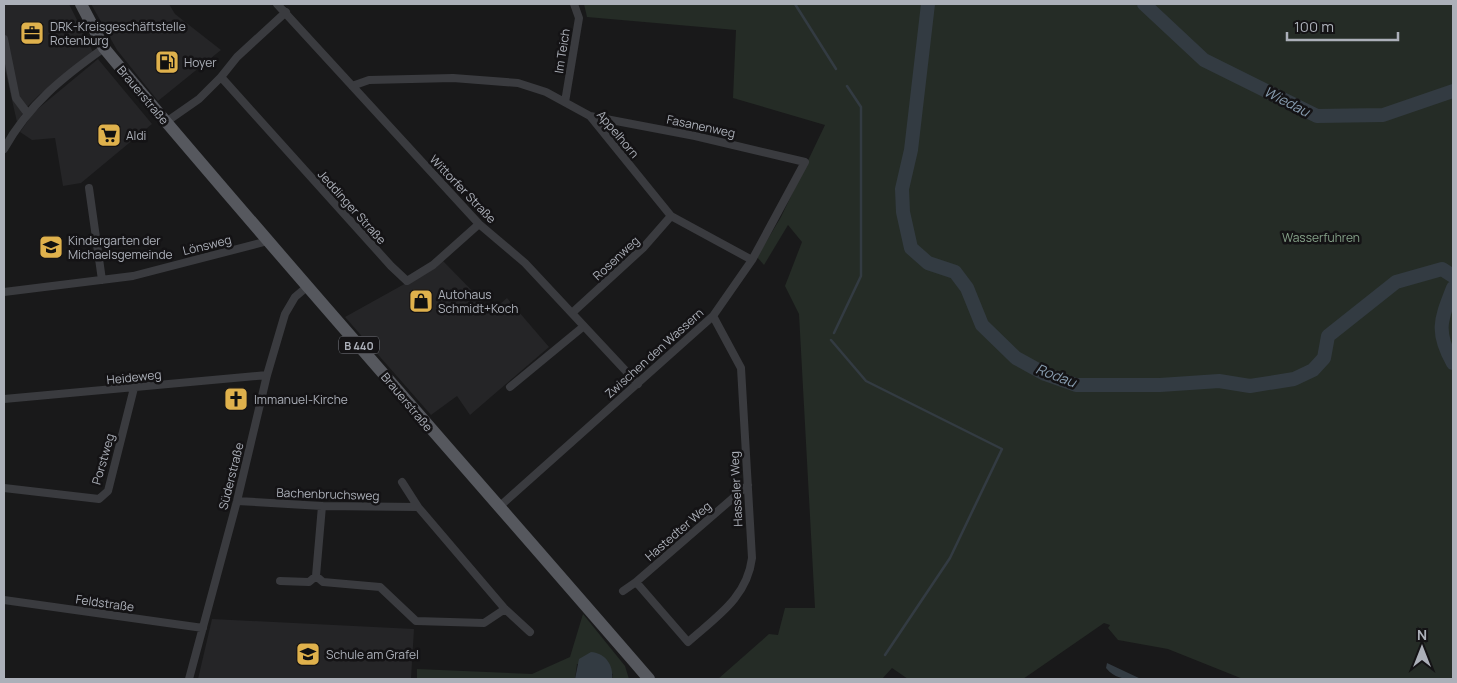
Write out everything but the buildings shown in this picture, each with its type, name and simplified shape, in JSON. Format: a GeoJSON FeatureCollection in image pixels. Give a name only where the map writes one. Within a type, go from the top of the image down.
{"type":"FeatureCollection","features":[{"type":"Feature","properties":{"kind":"main road","name":"Brauerstraße"},"geometry":{"type":"LineString","coordinates":[[81,4],[104,48],[166,122],[647,679]]}},
{"type":"Feature","properties":{"kind":"street","name":"Wittorfer Straße"},"geometry":{"type":"LineString","coordinates":[[278,4],[478,224],[525,263],[638,384]]}},
{"type":"Feature","properties":{"kind":"street","name":"Im Teich"},"geometry":{"type":"LineString","coordinates":[[565,102],[578,18],[574,4]]}},
{"type":"Feature","properties":{"kind":"street"},"geometry":{"type":"LineString","coordinates":[[166,122],[199,99],[221,77],[237,57],[286,12]]}},
{"type":"Feature","properties":{"kind":"street"},"geometry":{"type":"LineString","coordinates":[[4,38],[16,98],[28,114]]}},
{"type":"Feature","properties":{"kind":"street"},"geometry":{"type":"LineString","coordinates":[[4,149],[28,114],[69,72],[104,48]]}},
{"type":"Feature","properties":{"kind":"street","name":"Jeddinger Straße"},"geometry":{"type":"LineString","coordinates":[[221,77],[391,266],[407,281],[433,265],[478,224]]}},
{"type":"Feature","properties":{"kind":"street","name":"Appelhorn"},"geometry":{"type":"LineString","coordinates":[[352,86],[369,80],[453,78],[518,83],[546,92],[590,116],[671,216],[752,260]]}},
{"type":"Feature","properties":{"kind":"street","name":"Fasanenweg"},"geometry":{"type":"LineString","coordinates":[[590,116],[686,134],[805,162]]}},
{"type":"Feature","properties":{"kind":"street","name":"Zwischen den Wassern"},"geometry":{"type":"LineString","coordinates":[[499,507],[713,316],[752,260],[805,162]]}},
{"type":"Feature","properties":{"kind":"street"},"geometry":{"type":"LineString","coordinates":[[89,188],[102,280]]}},
{"type":"Feature","properties":{"kind":"street","name":"Rosenweg"},"geometry":{"type":"LineString","coordinates":[[572,313],[643,248],[671,216]]}},
{"type":"Feature","properties":{"kind":"street","name":"Lönsweg"},"geometry":{"type":"LineString","coordinates":[[4,292],[133,276],[268,241]]}},
{"type":"Feature","properties":{"kind":"street","name":"Süderstraße"},"geometry":{"type":"LineString","coordinates":[[189,679],[237,501],[267,375],[285,314],[295,297],[308,286]]}},
{"type":"Feature","properties":{"kind":"street","name":"Hasseler Weg"},"geometry":{"type":"LineString","coordinates":[[636,582],[688,642],[737,598],[750,572],[752,558],[741,368],[713,316]]}},
{"type":"Feature","properties":{"kind":"street"},"geometry":{"type":"LineString","coordinates":[[510,387],[584,326]]}},
{"type":"Feature","properties":{"kind":"street","name":"Heideweg"},"geometry":{"type":"LineString","coordinates":[[4,400],[267,375]]}},
{"type":"Feature","properties":{"kind":"street","name":"Porstweg"},"geometry":{"type":"LineString","coordinates":[[4,488],[99,499],[108,491],[134,388]]}},
{"type":"Feature","properties":{"kind":"street"},"geometry":{"type":"LineString","coordinates":[[402,482],[418,506],[505,609],[530,632]]}},
{"type":"Feature","properties":{"kind":"street","name":"Hastedter Weg"},"geometry":{"type":"LineString","coordinates":[[622,591],[636,582],[748,485]]}},
{"type":"Feature","properties":{"kind":"street","name":"Bachenbruchsweg"},"geometry":{"type":"LineString","coordinates":[[237,501],[322,506],[418,506]]}},
{"type":"Feature","properties":{"kind":"street"},"geometry":{"type":"LineString","coordinates":[[280,581],[309,582],[316,576],[322,506]]}},
{"type":"Feature","properties":{"kind":"street"},"geometry":{"type":"LineString","coordinates":[[316,576],[323,582],[380,586],[416,621],[484,623],[505,609]]}},
{"type":"Feature","properties":{"kind":"street","name":"Feldstraße"},"geometry":{"type":"LineString","coordinates":[[4,600],[203,628]]}},
{"type":"Feature","properties":{"kind":"shaded area"},"geometry":{"type":"Polygon","coordinates":[[[4,4],[69,4],[93,52],[38,96],[27,107],[17,122],[4,65],[4,4]]]}},
{"type":"Feature","properties":{"kind":"shaded area"},"geometry":{"type":"Polygon","coordinates":[[[91,4],[169,4],[175,14],[221,50],[158,101],[117,50],[91,4]]]}},
{"type":"Feature","properties":{"kind":"shaded area"},"geometry":{"type":"Polygon","coordinates":[[[98,59],[152,124],[81,183],[63,186],[55,138],[32,140],[20,132],[34,112],[98,59]]]}},
{"type":"Feature","properties":{"kind":"shaded area"},"geometry":{"type":"Polygon","coordinates":[[[442,260],[492,311],[507,298],[549,347],[470,415],[457,396],[431,415],[345,317],[408,282],[442,260]]]}},
{"type":"Feature","properties":{"kind":"shaded area","name":"Schule am Grafel"},"geometry":{"type":"Polygon","coordinates":[[[212,619],[414,629],[411,679],[198,679],[212,619]]]}},
{"type":"Feature","properties":{"kind":"shaded area"},"geometry":{"type":"Polygon","coordinates":[[[591,652],[604,657],[612,669],[612,679],[575,679],[579,659],[591,652]]]}},
{"type":"Feature","properties":{"kind":"shaded area"},"geometry":{"type":"Polygon","coordinates":[[[1107,663],[1141,679],[1118,677],[1106,668],[1107,663]]]}},
{"type":"Feature","properties":{"kind":"green space","name":"Wasserfuhren"},"geometry":{"type":"Polygon","coordinates":[[[584,4],[1453,4],[1453,679],[1243,679],[1168,649],[1118,640],[1108,628],[1110,625],[1104,623],[1023,679],[908,679],[892,668],[882,679],[718,679],[769,634],[778,635],[785,608],[815,608],[799,314],[785,286],[802,242],[788,225],[764,265],[757,257],[781,217],[825,125],[733,98],[736,30],[587,17],[584,4]]]}},
{"type":"Feature","properties":{"kind":"green space"},"geometry":{"type":"Polygon","coordinates":[[[583,614],[625,666],[629,679],[612,679],[613,674],[577,664],[575,679],[417,679],[417,669],[532,674],[570,657],[583,614]]]}},
{"type":"Feature","properties":{"kind":"waterway"},"geometry":{"type":"LineString","coordinates":[[795,4],[836,69]]}},
{"type":"Feature","properties":{"kind":"waterway","name":"Rodau"},"geometry":{"type":"LineString","coordinates":[[928,4],[911,150],[902,189],[903,212],[911,248],[928,263],[955,272],[967,288],[982,325],[1016,358],[1045,374],[1076,385],[1160,385],[1219,381],[1250,386],[1294,379],[1313,370],[1324,358],[1328,336],[1396,282],[1442,269],[1453,276]]}},
{"type":"Feature","properties":{"kind":"waterway","name":"Wiedau"},"geometry":{"type":"LineString","coordinates":[[1144,4],[1204,60],[1317,116],[1383,115],[1453,91]]}},
{"type":"Feature","properties":{"kind":"waterway"},"geometry":{"type":"LineString","coordinates":[[834,333],[861,276],[861,107],[847,86]]}},
{"type":"Feature","properties":{"kind":"waterway","name":"Rodau"},"geometry":{"type":"LineString","coordinates":[[1453,288],[1445,308],[1442,325],[1444,342],[1453,363]]}},
{"type":"Feature","properties":{"kind":"waterway"},"geometry":{"type":"LineString","coordinates":[[831,340],[866,381],[1002,449],[950,558],[885,655]]}},
{"type":"Feature","properties":{"kind":"place","name":"DRK-Kreisgeschäftstelle Rotenburg"},"geometry":{"type":"Point","coordinates":[32,33]}},
{"type":"Feature","properties":{"kind":"place","name":"Hoyer"},"geometry":{"type":"Point","coordinates":[167,62]}},
{"type":"Feature","properties":{"kind":"place","name":"Aldi"},"geometry":{"type":"Point","coordinates":[109,135]}},
{"type":"Feature","properties":{"kind":"place","name":"Kindergarten der Michaelsgemeinde"},"geometry":{"type":"Point","coordinates":[51,247]}},
{"type":"Feature","properties":{"kind":"place","name":"Autohaus Schmidt+Koch"},"geometry":{"type":"Point","coordinates":[421,301]}},
{"type":"Feature","properties":{"kind":"place","name":"Immanuel-Kirche"},"geometry":{"type":"Point","coordinates":[236,399]}},
{"type":"Feature","properties":{"kind":"place","name":"Schule am Grafel"},"geometry":{"type":"Point","coordinates":[308,654]}}]}
